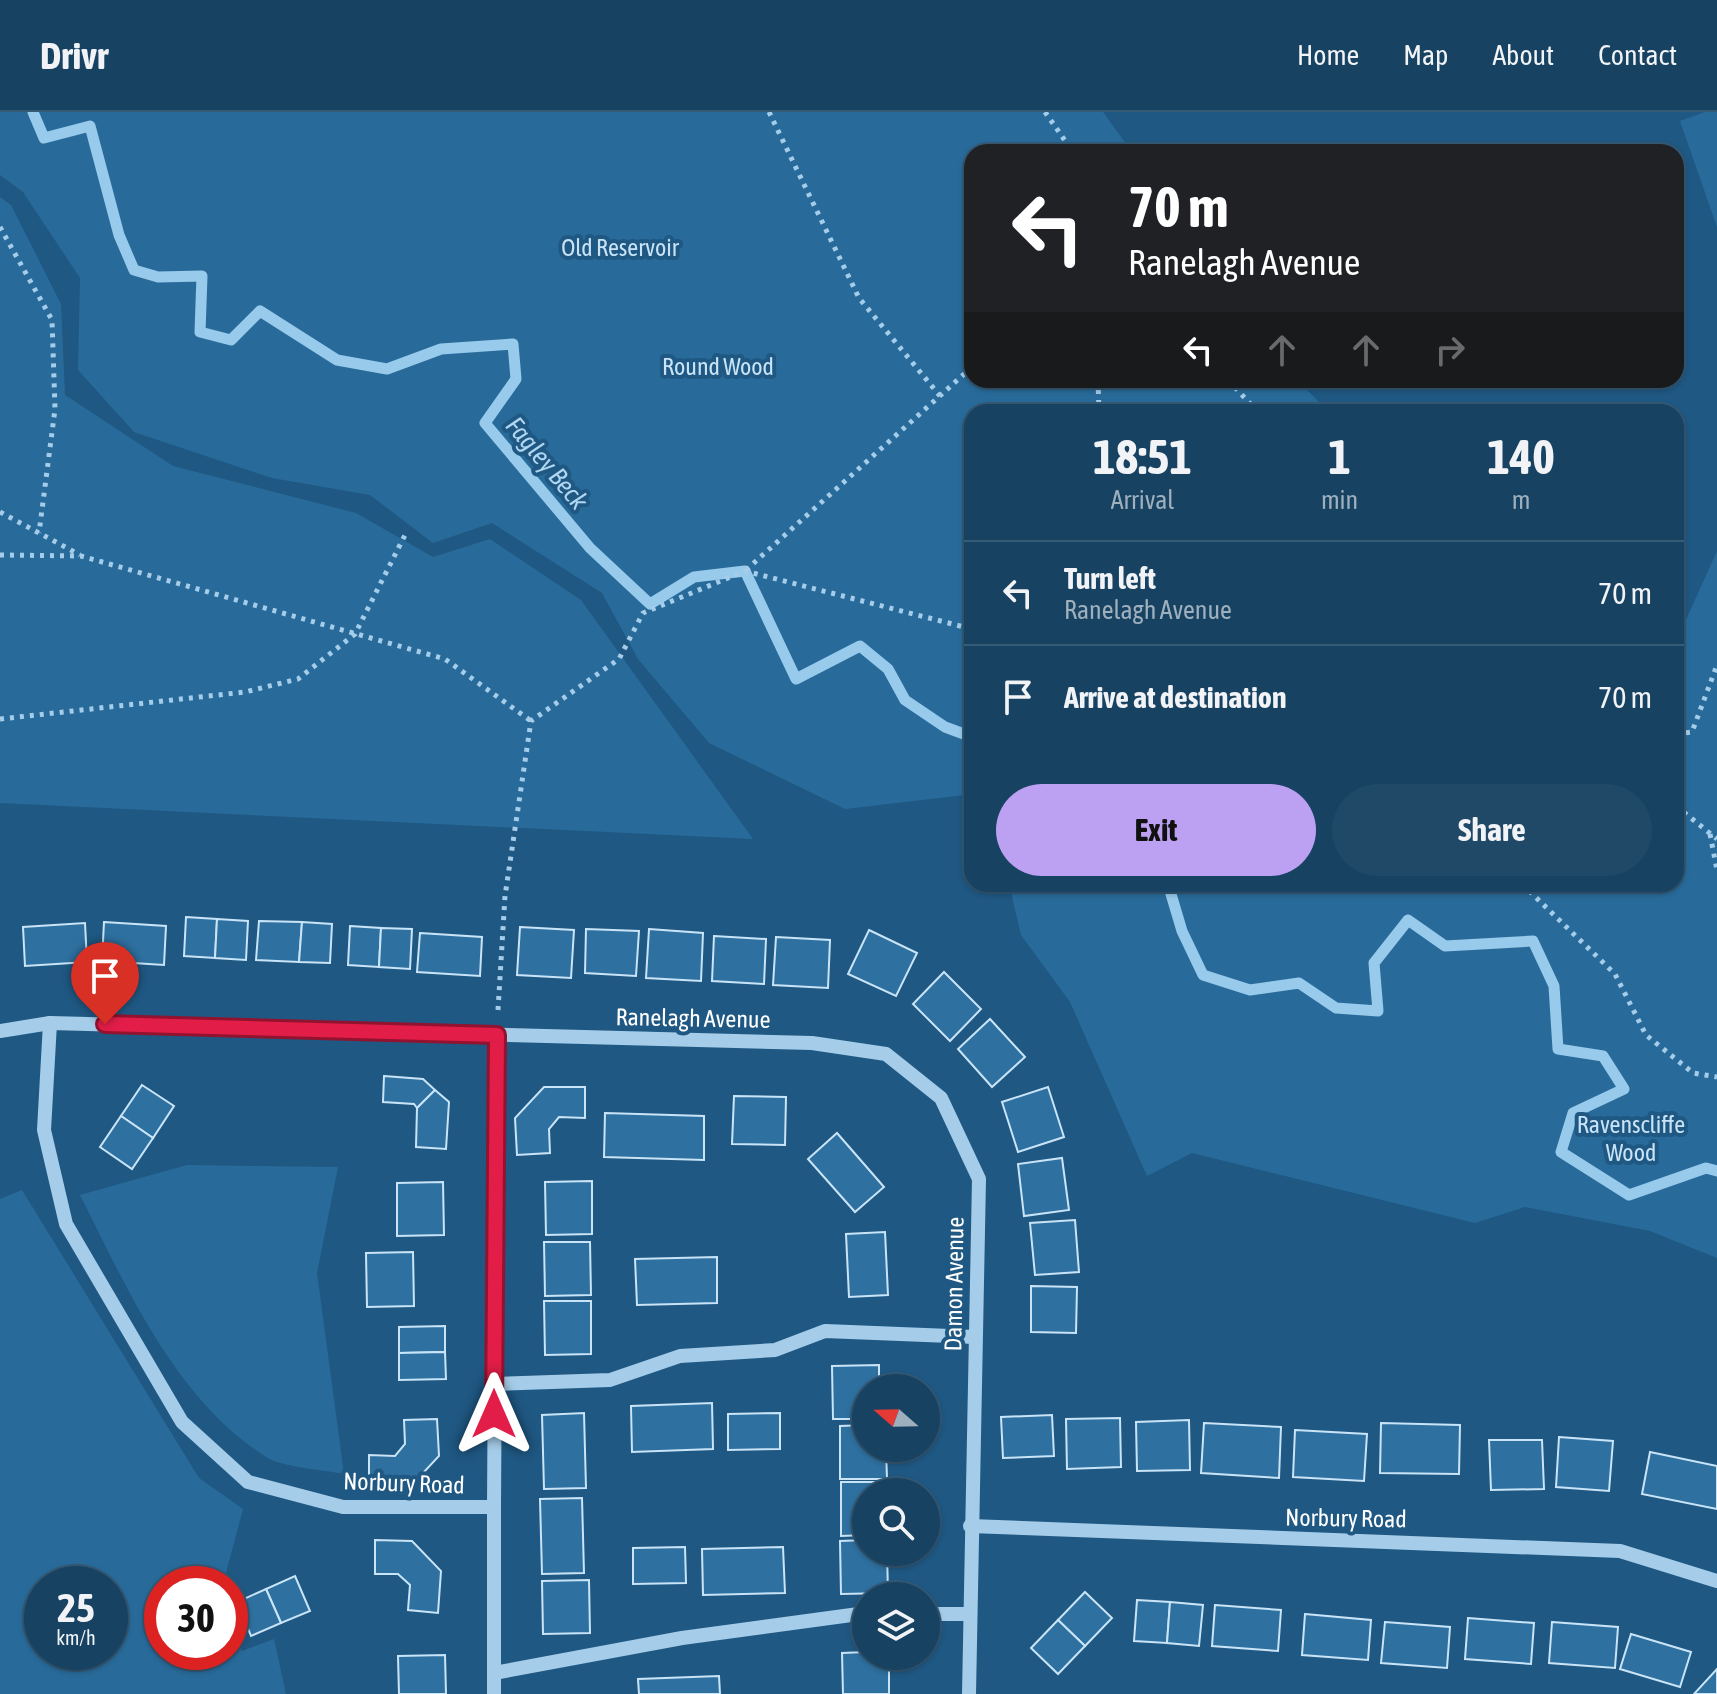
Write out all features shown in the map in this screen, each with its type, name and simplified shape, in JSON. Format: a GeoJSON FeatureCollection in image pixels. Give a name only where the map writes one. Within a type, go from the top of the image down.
{"type":"FeatureCollection","features":[{"type":"Feature","properties":{"kind":"street","name":"Ranelagh Avenue"},"geometry":{"type":"LineString","coordinates":[[0,1031],[50,1023],[812,1043],[886,1054]]}},
{"type":"Feature","properties":{"kind":"street","name":"Norbury Road"},"geometry":{"type":"LineString","coordinates":[[50,1023],[44,1130],[66,1224],[182,1422],[248,1482],[343,1507],[494,1507],[494,1694]]}},
{"type":"Feature","properties":{"kind":"street"},"geometry":{"type":"LineString","coordinates":[[494,1507],[497,1035]]}},
{"type":"Feature","properties":{"kind":"street","name":"Damon Avenue"},"geometry":{"type":"LineString","coordinates":[[886,1054],[941,1098],[979,1179],[968,1614],[969,1694]]}},
{"type":"Feature","properties":{"kind":"street"},"geometry":{"type":"LineString","coordinates":[[494,1384],[610,1380],[680,1356],[775,1350],[825,1331],[975,1337]]}},
{"type":"Feature","properties":{"kind":"street","name":"Norbury Road"},"geometry":{"type":"LineString","coordinates":[[970,1526],[1620,1551],[1717,1581]]}},
{"type":"Feature","properties":{"kind":"street"},"geometry":{"type":"LineString","coordinates":[[940,1614],[968,1614]]}},
{"type":"Feature","properties":{"kind":"street"},"geometry":{"type":"LineString","coordinates":[[494,1673],[682,1638],[852,1615]]}},
{"type":"Feature","properties":{"kind":"path"},"geometry":{"type":"LineString","coordinates":[[769,112],[859,298],[940,396]]}},
{"type":"Feature","properties":{"kind":"path"},"geometry":{"type":"LineString","coordinates":[[1045,112],[1067,144]]}},
{"type":"Feature","properties":{"kind":"path"},"geometry":{"type":"LineString","coordinates":[[0,227],[52,320],[55,409],[39,533]]}},
{"type":"Feature","properties":{"kind":"path"},"geometry":{"type":"LineString","coordinates":[[497,1035],[505,896],[531,721],[619,659],[643,613],[745,571],[964,374]]}},
{"type":"Feature","properties":{"kind":"path"},"geometry":{"type":"LineString","coordinates":[[1236,388],[1250,404]]}},
{"type":"Feature","properties":{"kind":"path"},"geometry":{"type":"LineString","coordinates":[[0,512],[81,556],[445,659],[531,721]]}},
{"type":"Feature","properties":{"kind":"path"},"geometry":{"type":"LineString","coordinates":[[0,719],[245,692],[298,679],[355,634],[406,533]]}},
{"type":"Feature","properties":{"kind":"path"},"geometry":{"type":"LineString","coordinates":[[0,555],[81,556]]}},
{"type":"Feature","properties":{"kind":"path"},"geometry":{"type":"LineString","coordinates":[[745,571],[964,627]]}},
{"type":"Feature","properties":{"kind":"path"},"geometry":{"type":"LineString","coordinates":[[1684,733],[1692,732],[1717,665]]}},
{"type":"Feature","properties":{"kind":"path"},"geometry":{"type":"LineString","coordinates":[[1684,812],[1717,839]]}},
{"type":"Feature","properties":{"kind":"path"},"geometry":{"type":"LineString","coordinates":[[1710,833],[1717,870]]}},
{"type":"Feature","properties":{"kind":"path"},"geometry":{"type":"LineString","coordinates":[[1530,892],[1615,974],[1646,1035],[1693,1073],[1717,1077]]}},
{"type":"Feature","properties":{"kind":"green space","name":"Round Wood"},"geometry":{"type":"Polygon","coordinates":[[[0,112],[1103,112],[1126,144],[964,144],[964,388],[1305,388],[1321,404],[964,404],[964,795],[845,809],[709,743],[638,659],[602,593],[492,523],[433,543],[370,495],[272,478],[134,432],[78,370],[80,278],[23,192],[0,175],[0,112]]]}},
{"type":"Feature","properties":{"kind":"green space"},"geometry":{"type":"Polygon","coordinates":[[[1705,112],[1717,112],[1717,227],[1680,121],[1705,112]]]}},
{"type":"Feature","properties":{"kind":"green space"},"geometry":{"type":"Polygon","coordinates":[[[0,197],[11,205],[61,304],[65,395],[173,466],[356,513],[433,557],[490,539],[581,600],[753,839],[0,803],[0,197]]]}},
{"type":"Feature","properties":{"kind":"green space","name":"Ravenscliffe Wood"},"geometry":{"type":"Polygon","coordinates":[[[1717,551],[1717,1258],[1650,1231],[1525,1207],[1475,1223],[1192,1153],[1147,1176],[1070,1002],[1021,935],[1011,892],[1684,892],[1684,624],[1717,551]]]}},
{"type":"Feature","properties":{"kind":"green space"},"geometry":{"type":"Polygon","coordinates":[[[187,1165],[338,1167],[317,1273],[344,1474],[292,1466],[266,1457],[234,1433],[205,1405],[156,1339],[80,1195],[187,1165]]]}},
{"type":"Feature","properties":{"kind":"green space"},"geometry":{"type":"Polygon","coordinates":[[[22,1190],[199,1478],[243,1509],[228,1566],[144,1566],[144,1670],[248,1670],[248,1649],[274,1639],[286,1694],[0,1694],[0,1199],[22,1190]]]}},
{"type":"Feature","properties":{"kind":"building"},"geometry":{"type":"Polygon","coordinates":[[[186,917],[217,919],[215,958],[184,956],[186,917]]]}},
{"type":"Feature","properties":{"kind":"building"},"geometry":{"type":"Polygon","coordinates":[[[217,919],[248,921],[246,960],[215,958],[217,919]]]}},
{"type":"Feature","properties":{"kind":"building"},"geometry":{"type":"Polygon","coordinates":[[[259,921],[302,922],[299,962],[256,960],[259,921]]]}},
{"type":"Feature","properties":{"kind":"building"},"geometry":{"type":"Polygon","coordinates":[[[104,922],[166,926],[164,965],[102,961],[104,922]]]}},
{"type":"Feature","properties":{"kind":"building"},"geometry":{"type":"Polygon","coordinates":[[[302,922],[332,924],[330,963],[299,962],[302,922]]]}},
{"type":"Feature","properties":{"kind":"building"},"geometry":{"type":"Polygon","coordinates":[[[85,923],[87,962],[25,966],[23,927],[85,923]]]}},
{"type":"Feature","properties":{"kind":"building"},"geometry":{"type":"Polygon","coordinates":[[[350,926],[381,928],[379,967],[348,965],[350,926]]]}},
{"type":"Feature","properties":{"kind":"building"},"geometry":{"type":"Polygon","coordinates":[[[520,927],[574,930],[571,978],[517,975],[520,927]]]}},
{"type":"Feature","properties":{"kind":"building"},"geometry":{"type":"Polygon","coordinates":[[[381,928],[412,929],[410,969],[379,967],[381,928]]]}},
{"type":"Feature","properties":{"kind":"building"},"geometry":{"type":"Polygon","coordinates":[[[586,929],[639,931],[636,976],[585,973],[586,929]]]}},
{"type":"Feature","properties":{"kind":"building"},"geometry":{"type":"Polygon","coordinates":[[[649,929],[703,933],[701,981],[646,978],[649,929]]]}},
{"type":"Feature","properties":{"kind":"building"},"geometry":{"type":"Polygon","coordinates":[[[869,930],[917,953],[896,996],[848,974],[869,930]]]}},
{"type":"Feature","properties":{"kind":"building"},"geometry":{"type":"Polygon","coordinates":[[[420,933],[482,937],[480,976],[417,972],[420,933]]]}},
{"type":"Feature","properties":{"kind":"building"},"geometry":{"type":"Polygon","coordinates":[[[714,936],[766,939],[764,984],[712,981],[714,936]]]}},
{"type":"Feature","properties":{"kind":"building"},"geometry":{"type":"Polygon","coordinates":[[[776,937],[830,940],[828,988],[773,985],[776,937]]]}},
{"type":"Feature","properties":{"kind":"building"},"geometry":{"type":"Polygon","coordinates":[[[944,972],[981,1009],[950,1041],[913,1004],[944,972]]]}},
{"type":"Feature","properties":{"kind":"building"},"geometry":{"type":"Polygon","coordinates":[[[990,1019],[1025,1057],[992,1087],[958,1049],[990,1019]]]}},
{"type":"Feature","properties":{"kind":"building"},"geometry":{"type":"Polygon","coordinates":[[[384,1076],[423,1079],[435,1090],[417,1108],[414,1104],[383,1102],[384,1076]]]}},
{"type":"Feature","properties":{"kind":"building"},"geometry":{"type":"Polygon","coordinates":[[[142,1085],[174,1106],[153,1138],[121,1116],[142,1085]]]}},
{"type":"Feature","properties":{"kind":"building"},"geometry":{"type":"Polygon","coordinates":[[[544,1087],[585,1087],[585,1118],[559,1117],[549,1129],[550,1153],[517,1155],[515,1118],[544,1087]]]}},
{"type":"Feature","properties":{"kind":"building"},"geometry":{"type":"Polygon","coordinates":[[[1048,1087],[1064,1137],[1018,1152],[1002,1102],[1048,1087]]]}},
{"type":"Feature","properties":{"kind":"building"},"geometry":{"type":"Polygon","coordinates":[[[435,1090],[449,1102],[446,1149],[416,1147],[417,1108],[435,1090]]]}},
{"type":"Feature","properties":{"kind":"building"},"geometry":{"type":"Polygon","coordinates":[[[734,1096],[786,1097],[785,1145],[732,1144],[734,1096]]]}},
{"type":"Feature","properties":{"kind":"building"},"geometry":{"type":"Polygon","coordinates":[[[605,1113],[704,1116],[704,1160],[604,1157],[605,1113]]]}},
{"type":"Feature","properties":{"kind":"building"},"geometry":{"type":"Polygon","coordinates":[[[121,1116],[153,1138],[132,1169],[100,1147],[121,1116]]]}},
{"type":"Feature","properties":{"kind":"building"},"geometry":{"type":"Polygon","coordinates":[[[837,1133],[884,1187],[855,1212],[808,1159],[837,1133]]]}},
{"type":"Feature","properties":{"kind":"building"},"geometry":{"type":"Polygon","coordinates":[[[1062,1158],[1069,1210],[1024,1216],[1018,1164],[1062,1158]]]}},
{"type":"Feature","properties":{"kind":"building"},"geometry":{"type":"Polygon","coordinates":[[[592,1181],[592,1234],[546,1235],[545,1182],[592,1181]]]}},
{"type":"Feature","properties":{"kind":"building"},"geometry":{"type":"Polygon","coordinates":[[[443,1182],[444,1235],[397,1236],[397,1183],[443,1182]]]}},
{"type":"Feature","properties":{"kind":"building"},"geometry":{"type":"Polygon","coordinates":[[[1075,1220],[1079,1272],[1035,1275],[1030,1223],[1075,1220]]]}},
{"type":"Feature","properties":{"kind":"building"},"geometry":{"type":"Polygon","coordinates":[[[885,1232],[888,1295],[849,1297],[846,1234],[885,1232]]]}},
{"type":"Feature","properties":{"kind":"building"},"geometry":{"type":"Polygon","coordinates":[[[544,1242],[590,1242],[591,1295],[545,1296],[544,1242]]]}},
{"type":"Feature","properties":{"kind":"building"},"geometry":{"type":"Polygon","coordinates":[[[413,1252],[414,1306],[367,1307],[366,1253],[413,1252]]]}},
{"type":"Feature","properties":{"kind":"building"},"geometry":{"type":"Polygon","coordinates":[[[717,1257],[717,1303],[637,1305],[635,1259],[717,1257]]]}},
{"type":"Feature","properties":{"kind":"building"},"geometry":{"type":"Polygon","coordinates":[[[1031,1286],[1077,1287],[1076,1333],[1031,1332],[1031,1286]]]}},
{"type":"Feature","properties":{"kind":"building"},"geometry":{"type":"Polygon","coordinates":[[[544,1301],[591,1301],[591,1354],[545,1355],[544,1301]]]}},
{"type":"Feature","properties":{"kind":"building"},"geometry":{"type":"Polygon","coordinates":[[[445,1326],[445,1352],[399,1353],[399,1327],[445,1326]]]}},
{"type":"Feature","properties":{"kind":"building"},"geometry":{"type":"Polygon","coordinates":[[[445,1352],[446,1379],[399,1380],[399,1353],[445,1352]]]}},
{"type":"Feature","properties":{"kind":"building"},"geometry":{"type":"Polygon","coordinates":[[[879,1365],[879,1374],[852,1374],[852,1419],[833,1419],[832,1366],[879,1365]]]}},
{"type":"Feature","properties":{"kind":"building"},"geometry":{"type":"Polygon","coordinates":[[[712,1403],[713,1449],[632,1452],[631,1406],[712,1403]]]}},
{"type":"Feature","properties":{"kind":"building"},"geometry":{"type":"Polygon","coordinates":[[[584,1413],[586,1488],[544,1489],[542,1415],[584,1413]]]}},
{"type":"Feature","properties":{"kind":"building"},"geometry":{"type":"Polygon","coordinates":[[[780,1413],[780,1449],[728,1450],[728,1414],[780,1413]]]}},
{"type":"Feature","properties":{"kind":"building"},"geometry":{"type":"Polygon","coordinates":[[[1052,1415],[1054,1456],[1003,1458],[1001,1417],[1052,1415]]]}},
{"type":"Feature","properties":{"kind":"building"},"geometry":{"type":"Polygon","coordinates":[[[1120,1418],[1121,1467],[1067,1469],[1066,1419],[1120,1418]]]}},
{"type":"Feature","properties":{"kind":"building"},"geometry":{"type":"Polygon","coordinates":[[[437,1419],[439,1456],[410,1487],[369,1486],[369,1455],[395,1456],[405,1444],[404,1420],[437,1419]]]}},
{"type":"Feature","properties":{"kind":"building"},"geometry":{"type":"Polygon","coordinates":[[[1189,1420],[1190,1470],[1137,1471],[1136,1422],[1189,1420]]]}},
{"type":"Feature","properties":{"kind":"building"},"geometry":{"type":"Polygon","coordinates":[[[1204,1423],[1281,1427],[1279,1478],[1201,1473],[1204,1423]]]}},
{"type":"Feature","properties":{"kind":"building"},"geometry":{"type":"Polygon","coordinates":[[[1381,1423],[1460,1425],[1459,1474],[1380,1473],[1381,1423]]]}},
{"type":"Feature","properties":{"kind":"building"},"geometry":{"type":"Polygon","coordinates":[[[840,1426],[852,1426],[852,1462],[886,1462],[887,1478],[840,1479],[840,1426]]]}},
{"type":"Feature","properties":{"kind":"building"},"geometry":{"type":"Polygon","coordinates":[[[1295,1430],[1367,1434],[1364,1481],[1293,1477],[1295,1430]]]}},
{"type":"Feature","properties":{"kind":"building"},"geometry":{"type":"Polygon","coordinates":[[[1559,1437],[1613,1441],[1609,1491],[1556,1487],[1559,1437]]]}},
{"type":"Feature","properties":{"kind":"building"},"geometry":{"type":"Polygon","coordinates":[[[1489,1440],[1542,1440],[1544,1489],[1491,1490],[1489,1440]]]}},
{"type":"Feature","properties":{"kind":"building"},"geometry":{"type":"Polygon","coordinates":[[[1650,1452],[1717,1466],[1717,1509],[1642,1494],[1650,1452]]]}},
{"type":"Feature","properties":{"kind":"building"},"geometry":{"type":"Polygon","coordinates":[[[841,1482],[852,1482],[852,1536],[841,1536],[841,1482]]]}},
{"type":"Feature","properties":{"kind":"building"},"geometry":{"type":"Polygon","coordinates":[[[582,1498],[584,1573],[542,1574],[540,1499],[582,1498]]]}},
{"type":"Feature","properties":{"kind":"building"},"geometry":{"type":"Polygon","coordinates":[[[375,1540],[412,1541],[441,1571],[438,1613],[408,1610],[410,1585],[398,1574],[375,1574],[375,1540]]]}},
{"type":"Feature","properties":{"kind":"building"},"geometry":{"type":"Polygon","coordinates":[[[840,1541],[852,1541],[852,1566],[887,1566],[888,1582],[852,1582],[852,1594],[841,1594],[840,1541]]]}},
{"type":"Feature","properties":{"kind":"building"},"geometry":{"type":"Polygon","coordinates":[[[685,1547],[686,1583],[633,1584],[633,1548],[685,1547]]]}},
{"type":"Feature","properties":{"kind":"building"},"geometry":{"type":"Polygon","coordinates":[[[783,1547],[785,1593],[703,1595],[702,1549],[783,1547]]]}},
{"type":"Feature","properties":{"kind":"building"},"geometry":{"type":"Polygon","coordinates":[[[295,1576],[310,1611],[281,1623],[266,1589],[295,1576]]]}},
{"type":"Feature","properties":{"kind":"building"},"geometry":{"type":"Polygon","coordinates":[[[589,1580],[590,1633],[543,1634],[542,1581],[589,1580]]]}},
{"type":"Feature","properties":{"kind":"building"},"geometry":{"type":"Polygon","coordinates":[[[266,1589],[281,1623],[251,1636],[248,1629],[248,1597],[266,1589]]]}},
{"type":"Feature","properties":{"kind":"building"},"geometry":{"type":"Polygon","coordinates":[[[1085,1592],[1112,1618],[1085,1646],[1058,1620],[1085,1592]]]}},
{"type":"Feature","properties":{"kind":"building"},"geometry":{"type":"Polygon","coordinates":[[[1137,1600],[1170,1602],[1167,1643],[1134,1641],[1137,1600]]]}},
{"type":"Feature","properties":{"kind":"building"},"geometry":{"type":"Polygon","coordinates":[[[1170,1602],[1203,1605],[1199,1646],[1167,1643],[1170,1602]]]}},
{"type":"Feature","properties":{"kind":"building"},"geometry":{"type":"Polygon","coordinates":[[[1215,1605],[1281,1610],[1278,1651],[1212,1646],[1215,1605]]]}},
{"type":"Feature","properties":{"kind":"building"},"geometry":{"type":"Polygon","coordinates":[[[1305,1614],[1371,1620],[1368,1660],[1302,1655],[1305,1614]]]}},
{"type":"Feature","properties":{"kind":"building"},"geometry":{"type":"Polygon","coordinates":[[[1468,1618],[1534,1623],[1531,1664],[1465,1659],[1468,1618]]]}},
{"type":"Feature","properties":{"kind":"building"},"geometry":{"type":"Polygon","coordinates":[[[1058,1620],[1085,1646],[1058,1674],[1031,1648],[1058,1620]]]}},
{"type":"Feature","properties":{"kind":"building"},"geometry":{"type":"Polygon","coordinates":[[[1385,1622],[1450,1627],[1447,1668],[1381,1663],[1385,1622]]]}},
{"type":"Feature","properties":{"kind":"building"},"geometry":{"type":"Polygon","coordinates":[[[1552,1622],[1618,1627],[1615,1668],[1549,1663],[1552,1622]]]}},
{"type":"Feature","properties":{"kind":"building"},"geometry":{"type":"Polygon","coordinates":[[[1631,1634],[1691,1652],[1680,1687],[1620,1669],[1631,1634]]]}},
{"type":"Feature","properties":{"kind":"building"},"geometry":{"type":"Polygon","coordinates":[[[842,1653],[852,1653],[852,1670],[889,1670],[889,1694],[843,1694],[842,1653]]]}},
{"type":"Feature","properties":{"kind":"building"},"geometry":{"type":"Polygon","coordinates":[[[445,1655],[446,1694],[399,1694],[398,1656],[445,1655]]]}},
{"type":"Feature","properties":{"kind":"building"},"geometry":{"type":"Polygon","coordinates":[[[1717,1669],[1717,1694],[1694,1694],[1717,1669]]]}},
{"type":"Feature","properties":{"kind":"building"},"geometry":{"type":"Polygon","coordinates":[[[719,1676],[720,1694],[639,1694],[638,1679],[719,1676]]]}},
{"type":"Feature","properties":{"kind":"waterway","name":"Fagley Beck"},"geometry":{"type":"LineString","coordinates":[[33,112],[44,138],[90,126],[119,235],[134,270],[158,277],[202,276],[200,332],[231,340],[260,311],[337,360],[387,369],[441,349],[513,344],[516,379],[485,423],[590,548],[650,604],[694,577],[745,571],[796,679],[860,646],[888,669],[905,700],[945,727],[964,734]]}},
{"type":"Feature","properties":{"kind":"waterway","name":"Fagley Beck"},"geometry":{"type":"LineString","coordinates":[[1170,892],[1182,931],[1203,975],[1250,990],[1299,983],[1336,1008],[1378,1011],[1374,963],[1408,920],[1445,946],[1533,941],[1554,986],[1558,1049],[1603,1056],[1624,1089],[1573,1113],[1561,1152],[1629,1195],[1706,1168],[1717,1171]]}},
{"type":"Feature","properties":{"kind":"route"},"geometry":{"type":"LineString","coordinates":[[105,1024],[497,1035],[494,1414]]}},
{"type":"Feature","properties":{"kind":"park label","name":"Old Reservoir"},"geometry":{"type":"Point","coordinates":[620,247]}}]}
